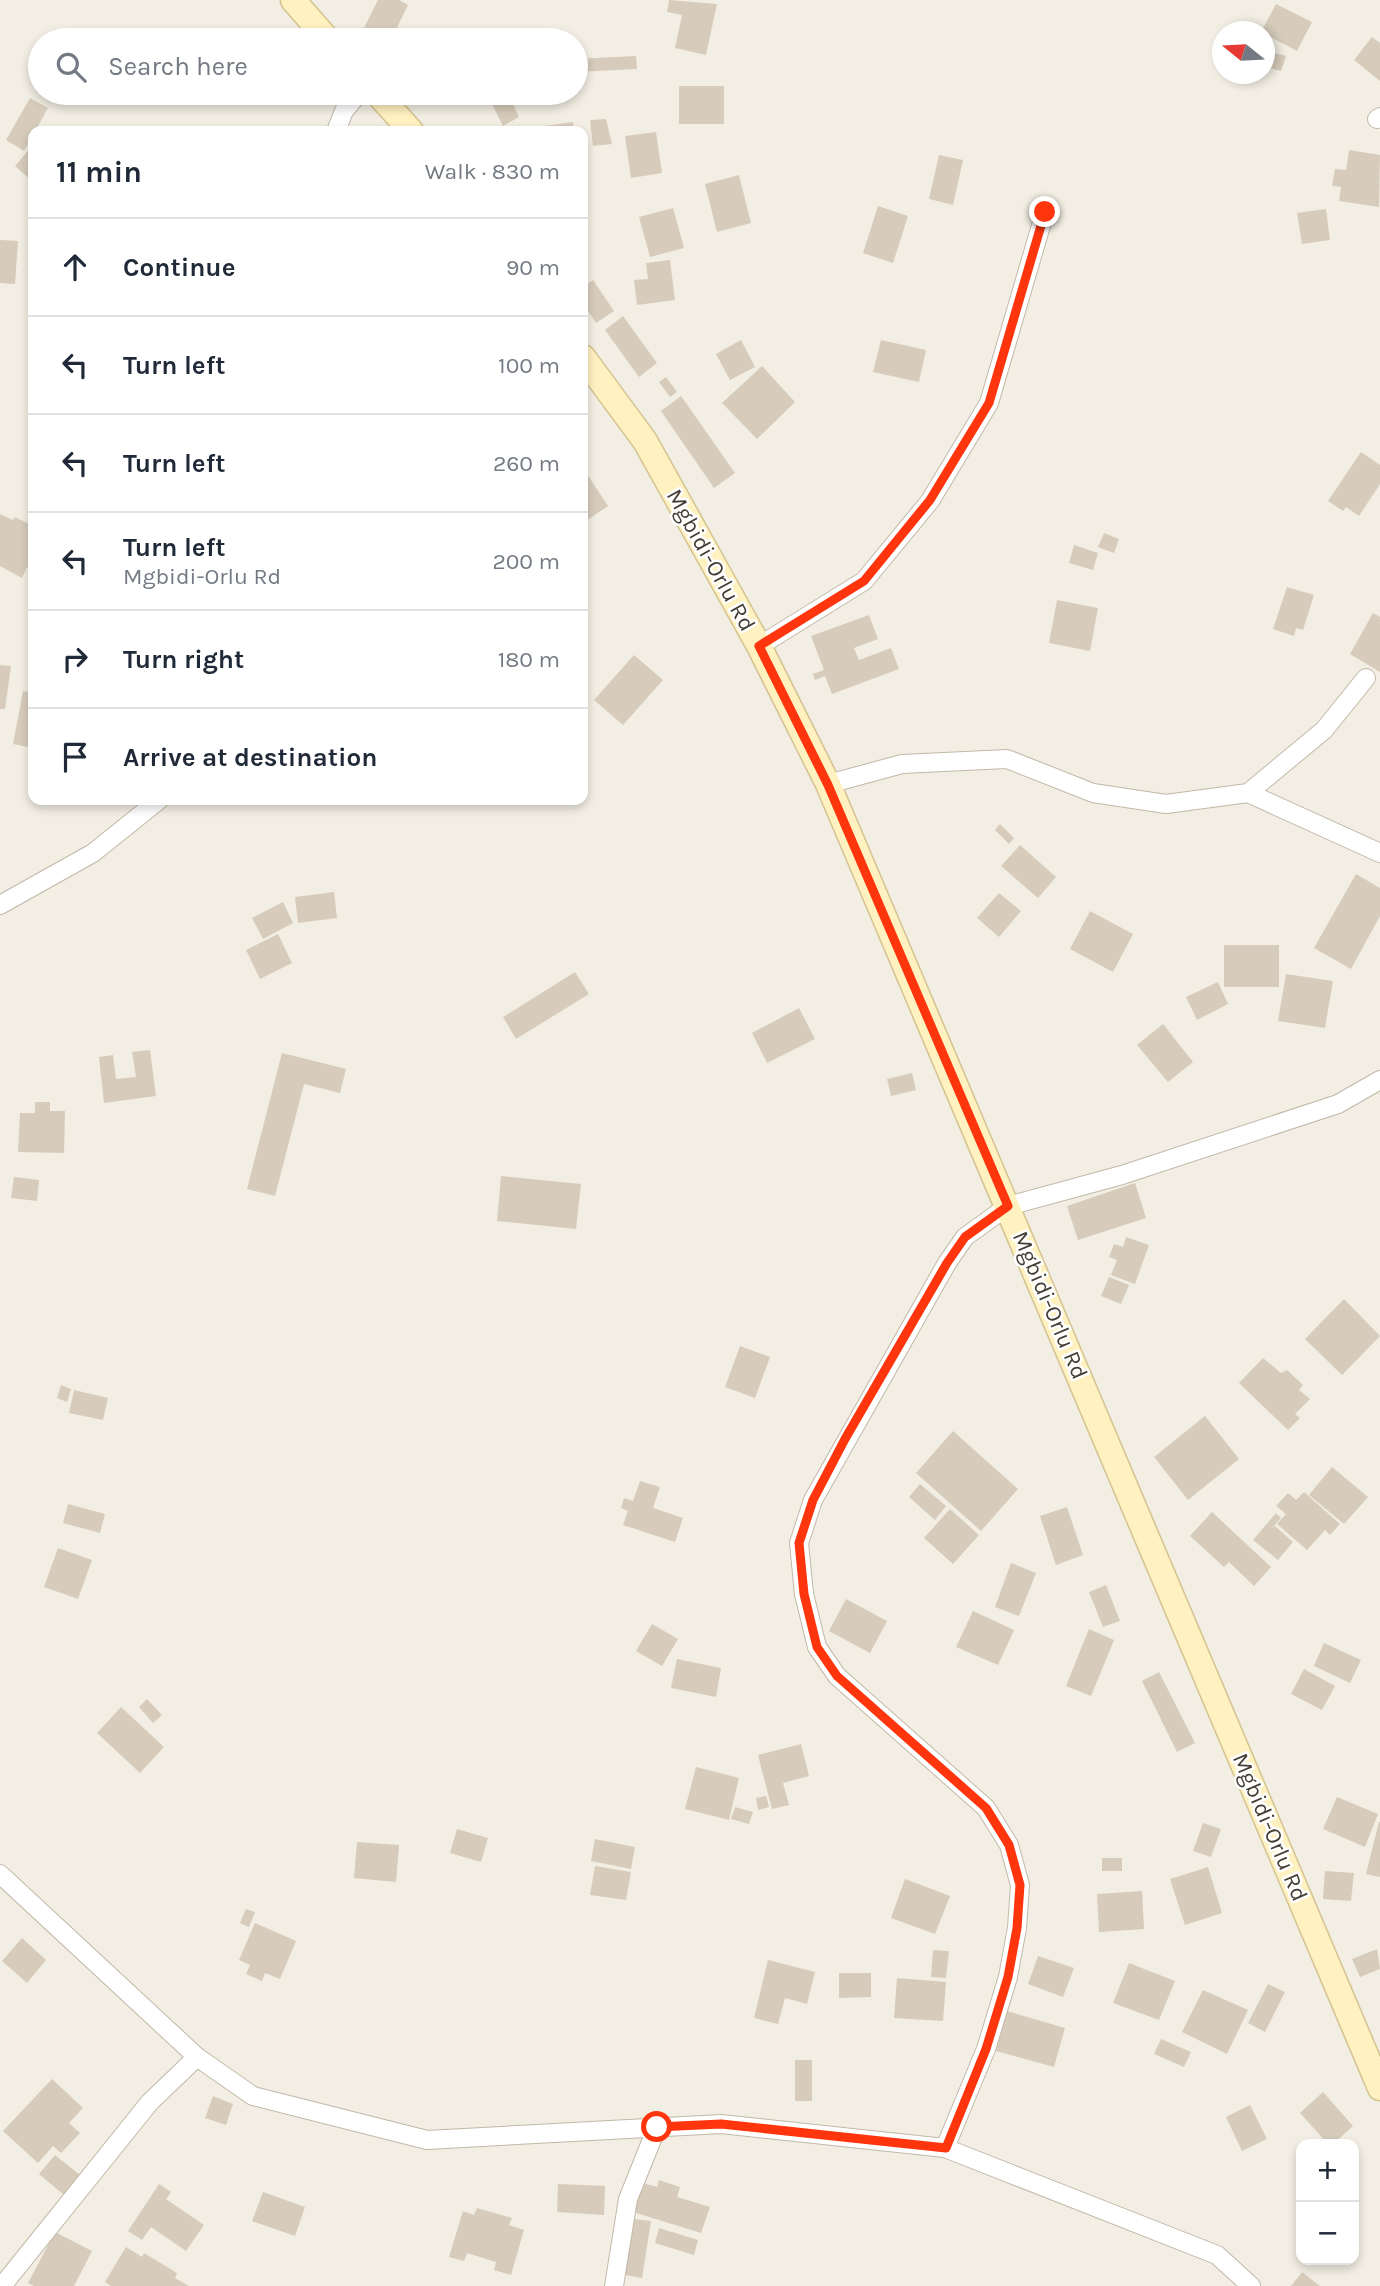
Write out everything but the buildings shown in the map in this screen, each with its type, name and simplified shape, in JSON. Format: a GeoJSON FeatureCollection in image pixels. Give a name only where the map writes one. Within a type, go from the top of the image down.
{"type":"FeatureCollection","features":[{"type":"Feature","properties":{"kind":"main road"},"geometry":{"type":"LineString","coordinates":[[293,0],[318,28]]}},
{"type":"Feature","properties":{"kind":"main road"},"geometry":{"type":"LineString","coordinates":[[388,105],[407,126]]}},
{"type":"Feature","properties":{"kind":"main road","name":"Mgbidi-Orlu Rd"},"geometry":{"type":"LineString","coordinates":[[588,364],[645,441],[759,646],[828,785],[1380,2088]]}},
{"type":"Feature","properties":{"kind":"street"},"geometry":{"type":"LineString","coordinates":[[338,126],[349,105]]}},
{"type":"Feature","properties":{"kind":"street"},"geometry":{"type":"LineString","coordinates":[[759,646],[864,581],[930,500],[989,403],[1045,212]]}},
{"type":"Feature","properties":{"kind":"street"},"geometry":{"type":"LineString","coordinates":[[828,785],[902,764],[1007,759],[1093,793],[1166,804],[1248,793],[1324,730],[1366,678]]}},
{"type":"Feature","properties":{"kind":"street"},"geometry":{"type":"LineString","coordinates":[[1248,793],[1380,853]]}},
{"type":"Feature","properties":{"kind":"street"},"geometry":{"type":"LineString","coordinates":[[0,905],[93,853],[153,805]]}},
{"type":"Feature","properties":{"kind":"street"},"geometry":{"type":"LineString","coordinates":[[946,2148],[986,2049],[1008,1977],[1017,1928],[1020,1885],[1009,1845],[986,1808],[837,1676],[817,1647],[804,1594],[799,1543],[813,1500],[845,1439],[947,1263],[965,1237],[1008,1206],[1122,1175],[1338,1104],[1380,1080]]}},
{"type":"Feature","properties":{"kind":"street"},"geometry":{"type":"LineString","coordinates":[[0,1874],[197,2057],[253,2096],[427,2140],[721,2124],[946,2148],[1217,2255],[1251,2286]]}},
{"type":"Feature","properties":{"kind":"street"},"geometry":{"type":"LineString","coordinates":[[2,2286],[150,2102],[197,2057]]}},
{"type":"Feature","properties":{"kind":"street"},"geometry":{"type":"LineString","coordinates":[[614,2286],[628,2199],[657,2127]]}},
{"type":"Feature","properties":{"kind":"route"},"geometry":{"type":"LineString","coordinates":[[657,2127],[721,2124],[946,2148],[986,2049],[1008,1977],[1017,1928],[1020,1885],[1009,1845],[986,1808],[837,1676],[817,1647],[804,1594],[799,1543],[813,1500],[845,1439],[947,1263],[965,1237],[989,1217],[1008,1206],[828,785],[759,646],[864,581],[930,500],[989,403],[1045,212]]}}]}
